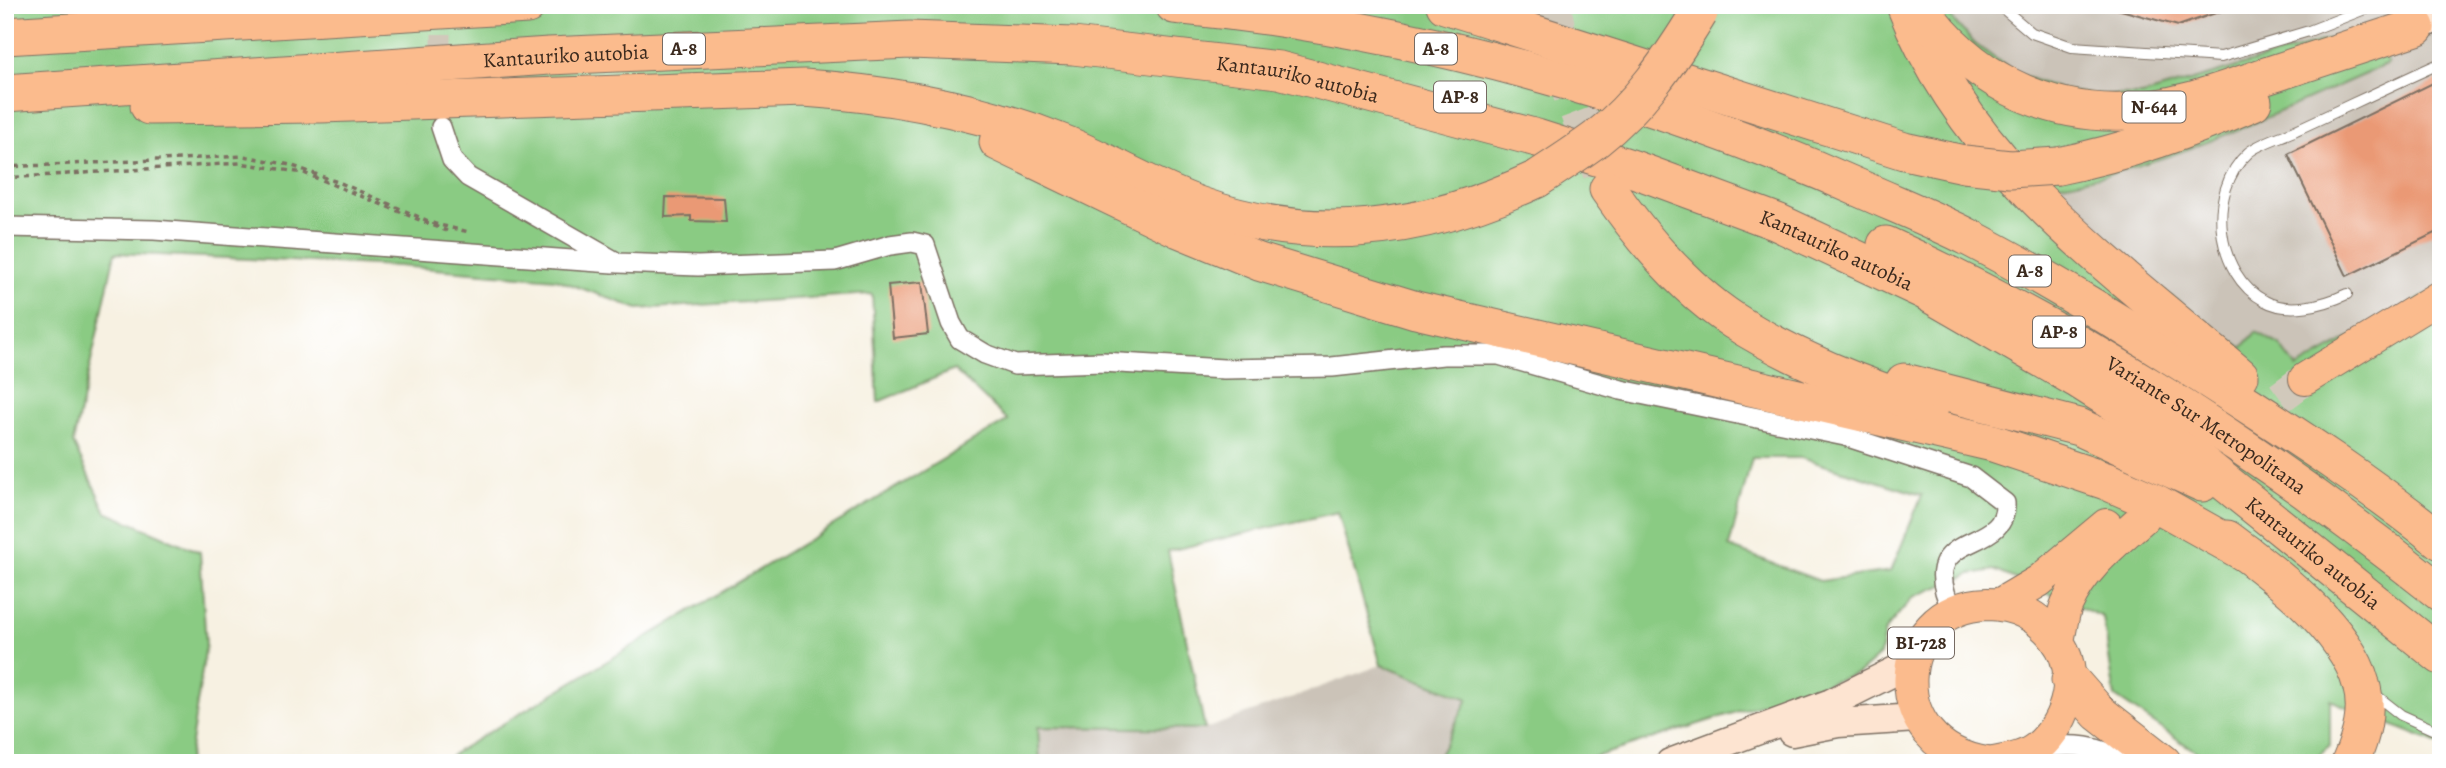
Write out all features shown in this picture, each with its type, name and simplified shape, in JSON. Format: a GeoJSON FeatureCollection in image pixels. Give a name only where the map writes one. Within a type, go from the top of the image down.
{"type":"FeatureCollection","features":[{"type":"Feature","properties":{"kind":"highway"},"geometry":{"type":"LineString","coordinates":[[5,36],[527,5]]}},
{"type":"Feature","properties":{"kind":"highway","name":"A-8"},"geometry":{"type":"LineString","coordinates":[[1174,5],[1312,23],[1474,59],[1644,104],[1798,161],[1968,237],[2076,297],[2344,466],[2441,541]]}},
{"type":"Feature","properties":{"kind":"highway"},"geometry":{"type":"LineString","coordinates":[[1446,5],[1904,151],[1964,164],[2010,169],[2058,166],[2169,138],[2291,86],[2429,16]]}},
{"type":"Feature","properties":{"kind":"highway"},"geometry":{"type":"LineString","coordinates":[[1905,5],[1918,38],[1950,90],[2003,164],[2044,209],[2140,296],[2217,356],[2344,466]]}},
{"type":"Feature","properties":{"kind":"highway","name":"N-644"},"geometry":{"type":"LineString","coordinates":[[1917,5],[1942,35],[1976,68],[1997,81],[2042,101],[2085,111],[2126,112],[2191,99],[2429,16]]}},
{"type":"Feature","properties":{"kind":"highway"},"geometry":{"type":"LineString","coordinates":[[60,92],[116,106],[321,104],[804,88],[857,91],[981,114],[1063,143],[1197,205],[1255,222],[1320,229],[1371,229],[1430,220],[1491,201],[1537,179],[1597,138],[1642,95],[1676,52],[1700,9]]}},
{"type":"Feature","properties":{"kind":"highway","name":"Kantauriko autobia"},"geometry":{"type":"LineString","coordinates":[[5,93],[60,92],[225,77],[563,56],[910,40],[1073,46],[1279,70],[1537,138],[1631,168],[1777,222],[1925,291],[2077,379],[2170,438],[2441,656]]}},
{"type":"Feature","properties":{"kind":"highway","name":"Variante Sur Metropolitana"},"geometry":{"type":"LineString","coordinates":[[1279,70],[1425,89],[1535,114],[1636,145],[1805,208],[1951,274],[2095,351],[2300,485],[2441,593]]}},
{"type":"Feature","properties":{"kind":"highway"},"geometry":{"type":"LineString","coordinates":[[894,99],[998,141],[1179,229],[1259,262],[1429,313],[1993,443],[2106,481],[2156,503],[2247,554]]}},
{"type":"Feature","properties":{"kind":"highway"},"geometry":{"type":"LineString","coordinates":[[1608,189],[1652,246],[1687,283],[1732,320],[1810,360],[1898,397],[2046,442],[2114,469],[2203,521],[2247,554],[2321,621],[2340,643],[2361,684],[2363,723],[2350,763]]}},
{"type":"Feature","properties":{"kind":"highway"},"geometry":{"type":"LineString","coordinates":[[1810,360],[2079,427],[2132,449],[2269,516]]}},
{"type":"Feature","properties":{"kind":"highway"},"geometry":{"type":"LineString","coordinates":[[2070,680],[2099,713],[2151,761]]}},
{"type":"Feature","properties":{"kind":"main road"},"geometry":{"type":"LineString","coordinates":[[2441,296],[2308,386],[2441,317]]}},
{"type":"Feature","properties":{"kind":"main road","name":"BI-728"},"geometry":{"type":"LineString","coordinates":[[2000,604],[2133,514],[2082,577],[2067,604],[2058,641]]}},
{"type":"Feature","properties":{"kind":"main road","name":"BI-728"},"geometry":{"type":"LineString","coordinates":[[1976,604],[2000,604],[2023,611],[2043,623],[2058,641],[2067,660],[2070,680],[2067,706],[2055,729],[2008,759],[1967,760],[1946,757],[1917,718],[1910,681],[1913,662],[1928,633],[1953,612],[1976,604]]}},
{"type":"Feature","properties":{"kind":"street"},"geometry":{"type":"LineString","coordinates":[[441,127],[452,160],[468,177],[618,263]]}},
{"type":"Feature","properties":{"kind":"street"},"geometry":{"type":"LineString","coordinates":[[5,227],[154,230],[618,263],[698,266],[835,261],[912,242],[925,246],[951,323],[960,339],[985,354],[1015,365],[1102,362],[1224,369],[1319,368],[1443,355],[1499,355],[1621,390],[1845,436],[1971,477],[2005,503],[2006,513],[1998,526],[1955,550],[1947,559],[1942,572],[1942,589],[1953,612]]}},
{"type":"Feature","properties":{"kind":"street"},"geometry":{"type":"LineString","coordinates":[[1670,763],[1831,703],[1913,662]]}},
{"type":"Feature","properties":{"kind":"street"},"geometry":{"type":"LineString","coordinates":[[1724,745],[1838,723],[1917,718]]}},
{"type":"Feature","properties":{"kind":"street"},"geometry":{"type":"LineString","coordinates":[[2008,759],[2068,744],[2104,749],[2151,761]]}},
{"type":"Feature","properties":{"kind":"lane"},"geometry":{"type":"LineString","coordinates":[[1998,5],[2032,33],[2072,47],[2221,57],[2309,31],[2375,5]]}},
{"type":"Feature","properties":{"kind":"lane"},"geometry":{"type":"LineString","coordinates":[[2347,294],[2332,302],[2296,307],[2267,303],[2245,287],[2231,264],[2219,223],[2228,182],[2248,153],[2441,63]]}},
{"type":"Feature","properties":{"kind":"lane"},"geometry":{"type":"LineString","coordinates":[[2361,684],[2401,715],[2441,733]]}},
{"type":"Feature","properties":{"kind":"path"},"geometry":{"type":"LineString","coordinates":[[5,167],[244,156],[290,165],[344,184],[435,224],[475,236],[397,213],[304,173],[240,163],[5,178]]}},
{"type":"Feature","properties":{"kind":"shaded area"},"geometry":{"type":"Polygon","coordinates":[[[1939,5],[2441,5],[2441,287],[2297,369],[2243,348],[2150,281],[2047,186],[2089,180],[2150,164],[2388,63],[2241,68],[2143,95],[2092,95],[2061,90],[2015,73],[1975,44],[1939,5]]]}},
{"type":"Feature","properties":{"kind":"shaded area"},"geometry":{"type":"Polygon","coordinates":[[[1381,665],[1469,698],[1435,763],[1040,763],[1038,727],[1205,729],[1381,665]]]}},
{"type":"Feature","properties":{"kind":"green space"},"geometry":{"type":"Polygon","coordinates":[[[5,5],[1939,5],[1975,44],[2015,73],[2061,90],[2092,95],[2143,95],[2374,26],[2388,64],[2264,119],[2179,152],[2093,178],[2048,186],[2150,281],[2242,348],[2256,332],[2280,345],[2297,368],[2441,287],[2441,745],[2330,700],[2330,746],[2310,763],[2213,763],[2115,697],[2103,617],[1994,570],[1971,574],[1913,597],[1885,630],[1880,655],[1859,673],[1576,763],[1435,763],[1468,699],[1381,665],[1338,512],[1168,551],[1205,729],[1038,727],[1040,763],[443,763],[456,752],[1008,420],[954,370],[878,402],[872,294],[638,309],[556,279],[398,266],[115,253],[73,443],[106,512],[200,552],[206,645],[188,763],[5,763],[5,5]],[[1752,458],[1729,547],[1820,581],[1891,571],[1922,495],[1801,458],[1752,458]]]}},
{"type":"Feature","properties":{"kind":"building"},"geometry":{"type":"Polygon","coordinates":[[[2103,5],[2235,5],[2236,6],[2178,26],[2103,5]]]}},
{"type":"Feature","properties":{"kind":"building"},"geometry":{"type":"Polygon","coordinates":[[[2441,79],[2441,230],[2347,276],[2288,154],[2441,79]]]}},
{"type":"Feature","properties":{"kind":"building"},"geometry":{"type":"Polygon","coordinates":[[[666,197],[724,198],[726,222],[691,221],[691,216],[665,217],[666,197]]]}},
{"type":"Feature","properties":{"kind":"building"},"geometry":{"type":"Polygon","coordinates":[[[922,282],[928,334],[893,338],[888,285],[922,282]]]}},
{"type":"Feature","properties":{"kind":"tunnel"},"geometry":{"type":"LineString","coordinates":[[441,5],[441,71]]}},
{"type":"Feature","properties":{"kind":"tunnel"},"geometry":{"type":"LineString","coordinates":[[1552,5],[1571,93],[1601,172]]}},
{"type":"Feature","properties":{"kind":"tunnel"},"geometry":{"type":"LineString","coordinates":[[2241,426],[2305,379]]}}]}
